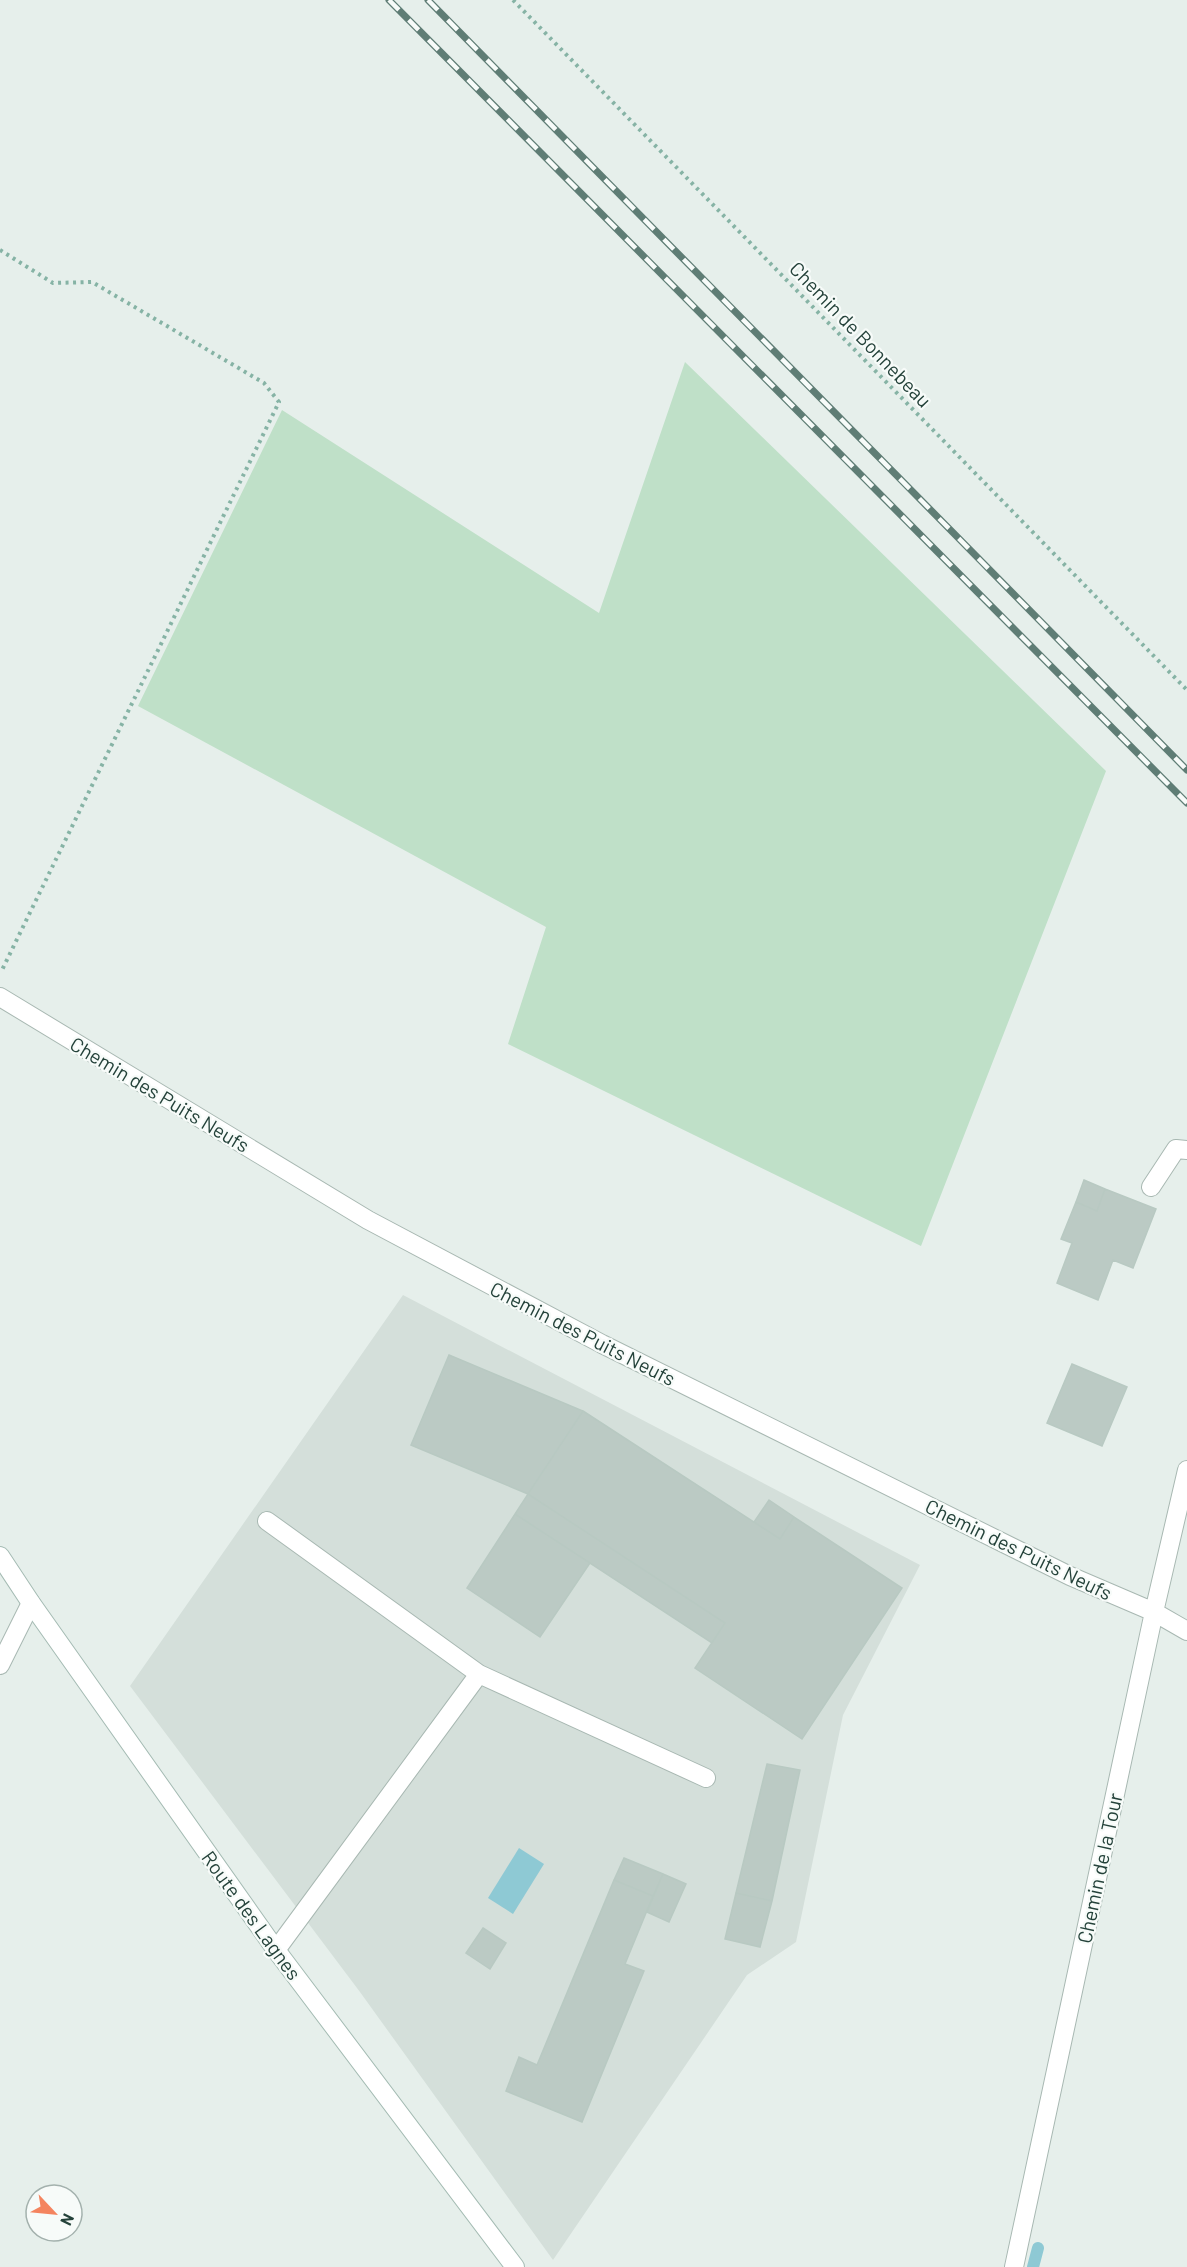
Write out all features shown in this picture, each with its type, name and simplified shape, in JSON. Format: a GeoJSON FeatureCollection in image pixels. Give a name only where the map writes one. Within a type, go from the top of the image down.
{"type":"FeatureCollection","features":[{"type":"Feature","properties":{"kind":"street","name":"Chemin des Puits Neufs"},"geometry":{"type":"LineString","coordinates":[[0,997],[388,1231],[623,1354],[1070,1576],[1154,1612],[1187,1631]]}},
{"type":"Feature","properties":{"kind":"street"},"geometry":{"type":"LineString","coordinates":[[1151,1187],[1176,1149],[1187,1150]]}},
{"type":"Feature","properties":{"kind":"street","name":"Chemin de la Tour"},"geometry":{"type":"LineString","coordinates":[[1014,2267],[1154,1612],[1187,1470]]}},
{"type":"Feature","properties":{"kind":"street"},"geometry":{"type":"LineString","coordinates":[[267,1521],[479,1674],[706,1778]]}},
{"type":"Feature","properties":{"kind":"street","name":"Route des Lagnes"},"geometry":{"type":"LineString","coordinates":[[0,1556],[276,1950],[515,2267]]}},
{"type":"Feature","properties":{"kind":"street"},"geometry":{"type":"LineString","coordinates":[[0,1665],[31,1603]]}},
{"type":"Feature","properties":{"kind":"street"},"geometry":{"type":"LineString","coordinates":[[276,1950],[479,1674]]}},
{"type":"Feature","properties":{"kind":"path","name":"Chemin de Bonnebeau"},"geometry":{"type":"LineString","coordinates":[[513,0],[1187,690]]}},
{"type":"Feature","properties":{"kind":"path"},"geometry":{"type":"LineString","coordinates":[[0,250],[53,283],[92,282],[264,383],[279,402],[0,973]]}},
{"type":"Feature","properties":{"kind":"shaded area"},"geometry":{"type":"Polygon","coordinates":[[[403,1295],[920,1565],[843,1715],[796,1942],[747,1975],[553,2260],[360,1992],[130,1686],[403,1295]]]}},
{"type":"Feature","properties":{"kind":"green space"},"geometry":{"type":"Polygon","coordinates":[[[685,362],[1106,771],[921,1246],[508,1044],[546,927],[138,706],[282,410],[599,613],[685,362]]]}},
{"type":"Feature","properties":{"kind":"water"},"geometry":{"type":"Polygon","coordinates":[[[519,1848],[544,1864],[513,1914],[488,1898],[519,1848]]]}},
{"type":"Feature","properties":{"kind":"building"},"geometry":{"type":"Polygon","coordinates":[[[1084,1180],[1105,1189],[1097,1211],[1076,1202],[1084,1180]]]}},
{"type":"Feature","properties":{"kind":"building"},"geometry":{"type":"Polygon","coordinates":[[[1105,1189],[1156,1209],[1133,1268],[1113,1260],[1098,1300],[1057,1283],[1072,1243],[1061,1239],[1076,1202],[1097,1211],[1105,1189]]]}},
{"type":"Feature","properties":{"kind":"building"},"geometry":{"type":"Polygon","coordinates":[[[449,1355],[583,1411],[528,1494],[411,1445],[449,1355]]]}},
{"type":"Feature","properties":{"kind":"building"},"geometry":{"type":"Polygon","coordinates":[[[1072,1364],[1127,1387],[1102,1446],[1047,1423],[1072,1364]]]}},
{"type":"Feature","properties":{"kind":"building"},"geometry":{"type":"Polygon","coordinates":[[[583,1411],[780,1539],[794,1517],[902,1588],[802,1739],[695,1668],[725,1623],[528,1494],[583,1411]]]}},
{"type":"Feature","properties":{"kind":"building"},"geometry":{"type":"Polygon","coordinates":[[[528,1494],[725,1623],[712,1643],[515,1514],[528,1494]]]}},
{"type":"Feature","properties":{"kind":"building"},"geometry":{"type":"Polygon","coordinates":[[[769,1500],[794,1517],[780,1539],[754,1522],[769,1500]]]}},
{"type":"Feature","properties":{"kind":"building"},"geometry":{"type":"Polygon","coordinates":[[[515,1514],[590,1563],[540,1637],[467,1588],[515,1514]]]}},
{"type":"Feature","properties":{"kind":"building"},"geometry":{"type":"Polygon","coordinates":[[[767,1764],[800,1770],[772,1901],[736,1893],[767,1764]]]}},
{"type":"Feature","properties":{"kind":"building"},"geometry":{"type":"Polygon","coordinates":[[[624,1858],[663,1874],[653,1896],[614,1880],[624,1858]]]}},
{"type":"Feature","properties":{"kind":"building"},"geometry":{"type":"Polygon","coordinates":[[[663,1874],[686,1884],[669,1922],[647,1912],[663,1874]]]}},
{"type":"Feature","properties":{"kind":"building"},"geometry":{"type":"Polygon","coordinates":[[[614,1880],[653,1896],[625,1964],[644,1971],[582,2122],[506,2091],[519,2057],[537,2065],[614,1880]]]}},
{"type":"Feature","properties":{"kind":"building"},"geometry":{"type":"Polygon","coordinates":[[[736,1893],[772,1901],[760,1947],[725,1939],[736,1893]]]}},
{"type":"Feature","properties":{"kind":"building"},"geometry":{"type":"Polygon","coordinates":[[[483,1928],[506,1943],[490,1969],[466,1953],[483,1928]]]}},
{"type":"Feature","properties":{"kind":"waterway"},"geometry":{"type":"LineString","coordinates":[[1033,2267],[1038,2248]]}},
{"type":"Feature","properties":{"kind":"railway"},"geometry":{"type":"LineString","coordinates":[[389,0],[1187,803]]}},
{"type":"Feature","properties":{"kind":"railway"},"geometry":{"type":"LineString","coordinates":[[428,0],[1187,770]]}}]}
